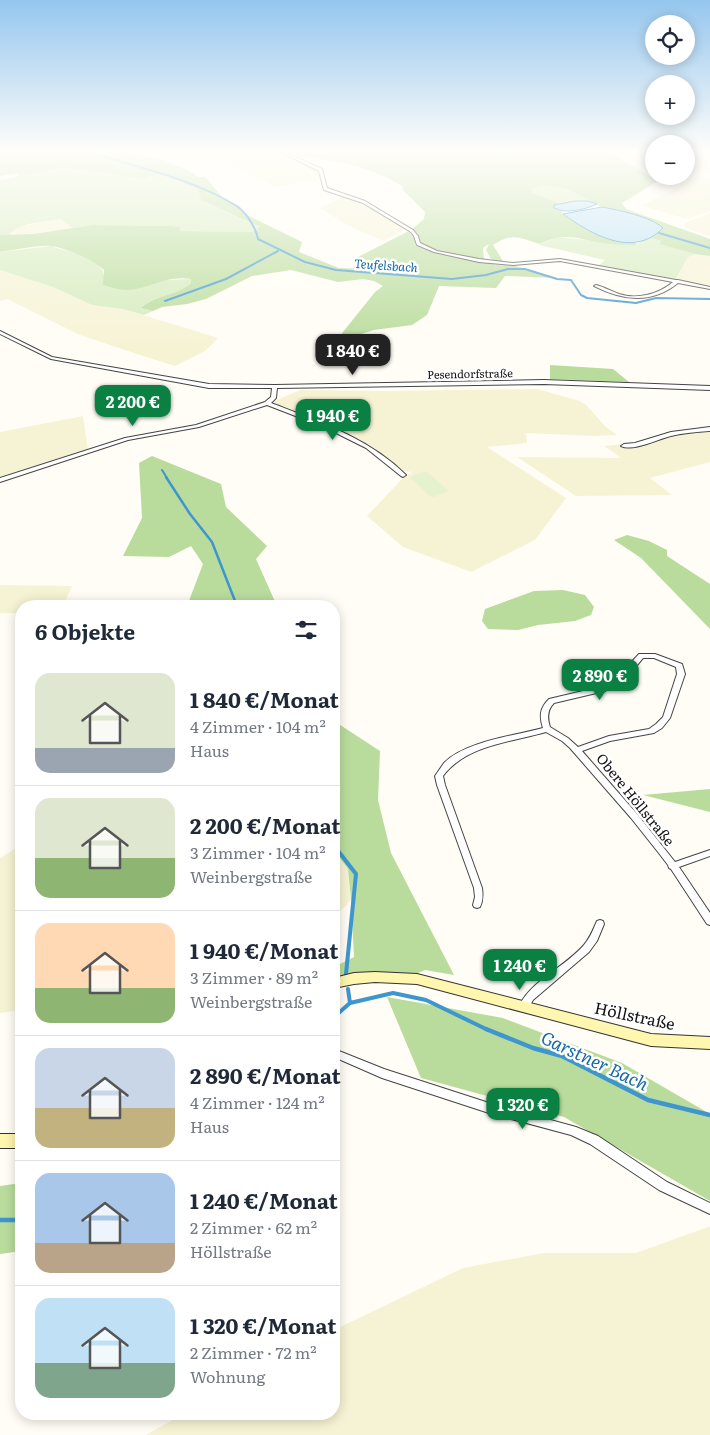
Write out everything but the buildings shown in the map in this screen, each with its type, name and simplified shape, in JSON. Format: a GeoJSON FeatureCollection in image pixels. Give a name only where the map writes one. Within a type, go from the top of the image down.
{"type":"FeatureCollection","features":[{"type":"Feature","properties":{"kind":"street"},"geometry":{"type":"LineString","coordinates":[[390,218],[412,231],[416,236],[418,244],[430,250],[503,264],[560,260],[710,288]]}},
{"type":"Feature","properties":{"kind":"street"},"geometry":{"type":"LineString","coordinates":[[596,286],[619,295],[633,296],[664,292],[678,281]]}},
{"type":"Feature","properties":{"kind":"street","name":"Pesendorfstraße"},"geometry":{"type":"LineString","coordinates":[[0,332],[51,358],[209,386],[275,387],[544,382],[710,388]]}},
{"type":"Feature","properties":{"kind":"street"},"geometry":{"type":"LineString","coordinates":[[0,480],[127,439],[204,424],[267,403],[273,398],[275,387]]}},
{"type":"Feature","properties":{"kind":"street"},"geometry":{"type":"LineString","coordinates":[[267,403],[326,426],[359,443],[399,470],[403,475]]}},
{"type":"Feature","properties":{"kind":"street"},"geometry":{"type":"LineString","coordinates":[[627,444],[636,444],[671,434],[710,429]]}},
{"type":"Feature","properties":{"kind":"street","name":"Obere Höllstraße"},"geometry":{"type":"LineString","coordinates":[[577,750],[609,738],[651,731],[659,726],[666,718],[681,674],[679,666],[655,656],[641,656],[626,673],[602,689],[552,701],[544,712],[544,722],[547,729],[566,738],[632,812],[710,921]]}},
{"type":"Feature","properties":{"kind":"street"},"geometry":{"type":"LineString","coordinates":[[477,905],[480,897],[478,888],[440,785],[439,776],[449,763],[470,750],[547,729]]}},
{"type":"Feature","properties":{"kind":"street","name":"Obere Höllstraße"},"geometry":{"type":"LineString","coordinates":[[672,866],[710,853]]}},
{"type":"Feature","properties":{"kind":"street"},"geometry":{"type":"LineString","coordinates":[[524,1006],[530,997],[586,949],[594,938],[600,924]]}},
{"type":"Feature","properties":{"kind":"street","name":"Höllstraße"},"geometry":{"type":"LineString","coordinates":[[340,982],[357,978],[408,978],[434,982],[651,1040],[710,1044]]}},
{"type":"Feature","properties":{"kind":"street"},"geometry":{"type":"LineString","coordinates":[[340,1056],[382,1073],[489,1108],[572,1130],[594,1140],[642,1174],[710,1209]]}},
{"type":"Feature","properties":{"kind":"street"},"geometry":{"type":"LineString","coordinates":[[0,1141],[15,1140]]}},
{"type":"Feature","properties":{"kind":"shaded area"},"geometry":{"type":"Polygon","coordinates":[[[336,218],[388,218],[406,229],[383,241],[336,218]]]}},
{"type":"Feature","properties":{"kind":"shaded area"},"geometry":{"type":"Polygon","coordinates":[[[698,218],[710,218],[710,236],[684,227],[685,223],[698,218]]]}},
{"type":"Feature","properties":{"kind":"shaded area"},"geometry":{"type":"Polygon","coordinates":[[[61,219],[72,228],[34,234],[9,235],[12,230],[22,226],[61,219]]]}},
{"type":"Feature","properties":{"kind":"shaded area"},"geometry":{"type":"Polygon","coordinates":[[[695,254],[710,256],[710,286],[675,280],[688,256],[695,254]]]}},
{"type":"Feature","properties":{"kind":"shaded area"},"geometry":{"type":"Polygon","coordinates":[[[0,270],[53,287],[92,305],[123,309],[218,338],[205,351],[175,366],[80,335],[7,299],[0,301],[0,270]]]}},
{"type":"Feature","properties":{"kind":"shaded area"},"geometry":{"type":"Polygon","coordinates":[[[537,389],[580,401],[606,427],[617,435],[526,433],[527,443],[487,447],[566,498],[535,540],[471,572],[403,547],[367,516],[402,479],[412,472],[403,471],[375,449],[336,429],[270,403],[300,390],[537,389]]]}},
{"type":"Feature","properties":{"kind":"shaded area"},"geometry":{"type":"Polygon","coordinates":[[[83,416],[88,450],[0,478],[0,432],[83,416]]]}},
{"type":"Feature","properties":{"kind":"shaded area"},"geometry":{"type":"Polygon","coordinates":[[[710,426],[710,462],[650,478],[672,495],[576,496],[517,457],[621,458],[604,446],[636,443],[673,432],[710,426]]]}},
{"type":"Feature","properties":{"kind":"shaded area"},"geometry":{"type":"Polygon","coordinates":[[[0,585],[72,586],[66,600],[15,600],[15,613],[0,613],[0,585]]]}},
{"type":"Feature","properties":{"kind":"shaded area"},"geometry":{"type":"Polygon","coordinates":[[[15,849],[15,1011],[0,1013],[0,858],[15,849]]]}},
{"type":"Feature","properties":{"kind":"shaded area"},"geometry":{"type":"Polygon","coordinates":[[[340,858],[348,869],[351,899],[340,910],[340,858]]]}},
{"type":"Feature","properties":{"kind":"shaded area"},"geometry":{"type":"Polygon","coordinates":[[[710,1227],[710,1435],[146,1435],[172,1420],[340,1420],[340,1327],[463,1268],[544,1253],[636,1253],[710,1227]]]}},
{"type":"Feature","properties":{"kind":"green space"},"geometry":{"type":"Polygon","coordinates":[[[0,218],[240,218],[261,228],[253,232],[179,231],[179,227],[172,226],[92,225],[72,228],[61,219],[25,225],[9,235],[0,235],[0,218]]]}},
{"type":"Feature","properties":{"kind":"green space"},"geometry":{"type":"Polygon","coordinates":[[[240,218],[253,218],[302,242],[299,252],[339,268],[373,269],[356,258],[409,231],[414,237],[416,246],[426,250],[497,265],[515,266],[558,278],[505,276],[496,288],[439,286],[427,315],[412,325],[374,330],[335,342],[375,292],[383,286],[374,281],[363,279],[338,282],[291,270],[252,276],[206,299],[187,304],[162,307],[153,311],[141,308],[153,300],[185,288],[191,283],[191,279],[173,279],[142,288],[118,289],[103,285],[104,270],[100,266],[64,249],[45,246],[0,252],[0,235],[34,234],[92,225],[172,226],[180,227],[180,231],[253,232],[260,227],[240,218]]]}},
{"type":"Feature","properties":{"kind":"green space"},"geometry":{"type":"Polygon","coordinates":[[[424,218],[569,218],[598,235],[637,243],[635,245],[615,244],[564,237],[540,244],[511,237],[493,245],[504,263],[491,259],[486,250],[489,244],[483,248],[484,259],[481,259],[435,250],[420,243],[418,233],[412,229],[424,218]]]}},
{"type":"Feature","properties":{"kind":"green space"},"geometry":{"type":"Polygon","coordinates":[[[640,218],[651,218],[710,239],[710,256],[695,254],[660,244],[661,241],[650,237],[663,229],[658,223],[640,218]]]}},
{"type":"Feature","properties":{"kind":"green space"},"geometry":{"type":"Polygon","coordinates":[[[557,237],[635,245],[650,237],[661,241],[661,244],[695,254],[688,257],[675,280],[598,266],[605,260],[539,245],[557,237]]]}},
{"type":"Feature","properties":{"kind":"green space"},"geometry":{"type":"Polygon","coordinates":[[[51,246],[91,259],[102,269],[104,276],[146,286],[163,280],[191,279],[191,283],[179,291],[147,303],[141,308],[153,311],[144,315],[123,309],[92,305],[53,287],[0,270],[0,252],[51,246]]]}},
{"type":"Feature","properties":{"kind":"green space"},"geometry":{"type":"Polygon","coordinates":[[[550,365],[613,369],[629,382],[550,379],[550,365]]]}},
{"type":"Feature","properties":{"kind":"green space"},"geometry":{"type":"Polygon","coordinates":[[[152,456],[221,484],[226,507],[267,546],[256,559],[274,600],[189,600],[203,564],[191,546],[169,557],[123,556],[142,518],[139,463],[152,456]]]}},
{"type":"Feature","properties":{"kind":"green space"},"geometry":{"type":"Polygon","coordinates":[[[427,472],[449,491],[434,497],[430,496],[410,477],[427,472]]]}},
{"type":"Feature","properties":{"kind":"green space"},"geometry":{"type":"Polygon","coordinates":[[[627,535],[649,541],[667,550],[667,556],[710,584],[710,629],[641,558],[614,540],[627,535]]]}},
{"type":"Feature","properties":{"kind":"green space"},"geometry":{"type":"Polygon","coordinates":[[[563,590],[585,595],[594,607],[591,615],[575,621],[538,625],[518,630],[488,629],[482,621],[485,609],[534,591],[563,590]]]}},
{"type":"Feature","properties":{"kind":"green space"},"geometry":{"type":"Polygon","coordinates":[[[340,725],[380,751],[378,800],[391,853],[454,975],[425,970],[416,974],[362,973],[340,976],[340,964],[354,957],[348,869],[340,858],[340,725]]]}},
{"type":"Feature","properties":{"kind":"green space"},"geometry":{"type":"Polygon","coordinates":[[[710,789],[710,812],[643,795],[710,789]]]}},
{"type":"Feature","properties":{"kind":"green space"},"geometry":{"type":"Polygon","coordinates":[[[387,997],[503,1018],[622,1063],[710,1114],[710,1201],[564,1117],[421,1078],[387,997]]]}},
{"type":"Feature","properties":{"kind":"green space"},"geometry":{"type":"Polygon","coordinates":[[[15,1184],[15,1252],[0,1254],[0,1186],[15,1184]]]}},
{"type":"Feature","properties":{"kind":"water"},"geometry":{"type":"Polygon","coordinates":[[[568,218],[646,218],[663,228],[651,237],[639,242],[626,242],[612,240],[599,235],[568,218]]]}},
{"type":"Feature","properties":{"kind":"waterway","name":"Teufelsbach"},"geometry":{"type":"LineString","coordinates":[[248,218],[258,239],[305,262],[336,270],[452,279],[486,275],[508,269],[525,269],[557,279],[571,280],[581,295],[587,298],[636,303],[656,298],[710,299]]}},
{"type":"Feature","properties":{"kind":"waterway","name":"Teufelsbach"},"geometry":{"type":"LineString","coordinates":[[659,233],[710,248]]}},
{"type":"Feature","properties":{"kind":"waterway"},"geometry":{"type":"LineString","coordinates":[[165,301],[226,279],[278,251]]}},
{"type":"Feature","properties":{"kind":"waterway"},"geometry":{"type":"LineString","coordinates":[[162,470],[167,478]]}},
{"type":"Feature","properties":{"kind":"waterway"},"geometry":{"type":"LineString","coordinates":[[166,477],[190,514],[212,542],[235,600]]}},
{"type":"Feature","properties":{"kind":"waterway"},"geometry":{"type":"LineString","coordinates":[[340,853],[356,874],[346,974]]}},
{"type":"Feature","properties":{"kind":"waterway"},"geometry":{"type":"LineString","coordinates":[[348,989],[350,1003]]}},
{"type":"Feature","properties":{"kind":"waterway","name":"Garstner Bach"},"geometry":{"type":"LineString","coordinates":[[350,1003],[393,993],[426,1000],[488,1030]]}},
{"type":"Feature","properties":{"kind":"waterway","name":"Garstner Bach"},"geometry":{"type":"LineString","coordinates":[[340,1012],[350,1003]]}},
{"type":"Feature","properties":{"kind":"waterway","name":"Garstner Bach"},"geometry":{"type":"LineString","coordinates":[[486,1029],[533,1048],[562,1056],[648,1100],[710,1115]]}},
{"type":"Feature","properties":{"kind":"waterway","name":"Garstner Bach"},"geometry":{"type":"LineString","coordinates":[[0,1220],[15,1220]]}}]}
